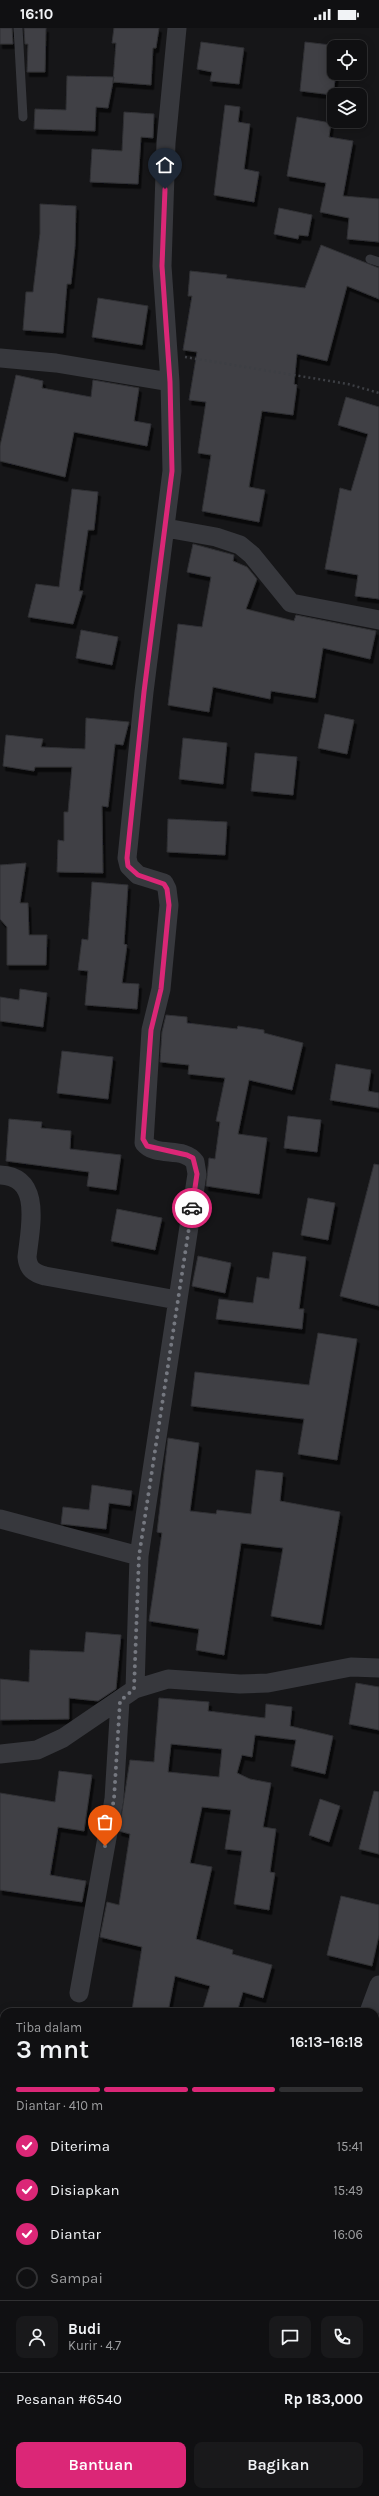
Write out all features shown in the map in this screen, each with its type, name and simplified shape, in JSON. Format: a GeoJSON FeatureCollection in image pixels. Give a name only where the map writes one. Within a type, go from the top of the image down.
{"type":"FeatureCollection","features":[{"type":"Feature","properties":{"kind":"street"},"geometry":{"type":"LineString","coordinates":[[134,1689],[139,1556],[197,1166],[193,1158],[187,1155],[154,1149],[147,1146],[143,1139],[151,1030],[161,989],[169,905],[167,889],[159,880],[138,875],[128,866],[127,858],[144,692],[166,528],[172,471],[170,382],[162,266],[166,143],[177,28]]}},
{"type":"Feature","properties":{"kind":"street"},"geometry":{"type":"LineString","coordinates":[[0,358],[56,363],[170,382]]}},
{"type":"Feature","properties":{"kind":"street"},"geometry":{"type":"LineString","coordinates":[[166,528],[216,537],[240,545],[252,555],[292,603],[379,620]]}},
{"type":"Feature","properties":{"kind":"street"},"geometry":{"type":"LineString","coordinates":[[0,1174],[17,1178],[24,1184],[30,1196],[32,1206],[27,1257],[28,1265],[32,1270],[45,1276],[176,1300]]}},
{"type":"Feature","properties":{"kind":"street"},"geometry":{"type":"LineString","coordinates":[[0,1519],[139,1556]]}},
{"type":"Feature","properties":{"kind":"street"},"geometry":{"type":"LineString","coordinates":[[0,1754],[37,1750],[63,1738],[120,1701],[134,1689],[168,1679],[240,1684],[268,1683],[351,1667],[379,1668]]}},
{"type":"Feature","properties":{"kind":"street"},"geometry":{"type":"LineString","coordinates":[[79,1993],[114,1799],[120,1701]]}},
{"type":"Feature","properties":{"kind":"street"},"geometry":{"type":"LineString","coordinates":[[370,2008],[379,1985]]}},
{"type":"Feature","properties":{"kind":"lane"},"geometry":{"type":"LineString","coordinates":[[18,28],[23,117]]}},
{"type":"Feature","properties":{"kind":"path"},"geometry":{"type":"LineString","coordinates":[[167,354],[348,384],[379,393]]}},
{"type":"Feature","properties":{"kind":"building"},"geometry":{"type":"Polygon","coordinates":[[[0,28],[12,28],[13,44],[0,44],[0,28]]]}},
{"type":"Feature","properties":{"kind":"building"},"geometry":{"type":"Polygon","coordinates":[[[24,28],[46,28],[45,72],[27,72],[28,44],[25,44],[24,28]]]}},
{"type":"Feature","properties":{"kind":"building"},"geometry":{"type":"Polygon","coordinates":[[[114,28],[159,28],[156,48],[153,48],[151,85],[113,82],[116,43],[112,43],[114,28]]]}},
{"type":"Feature","properties":{"kind":"building"},"geometry":{"type":"Polygon","coordinates":[[[201,42],[244,48],[239,84],[210,81],[212,72],[197,69],[201,42]]]}},
{"type":"Feature","properties":{"kind":"building"},"geometry":{"type":"Polygon","coordinates":[[[305,42],[327,45],[327,80],[335,80],[334,88],[327,88],[327,94],[300,91],[305,42]]]}},
{"type":"Feature","properties":{"kind":"building"},"geometry":{"type":"Polygon","coordinates":[[[67,76],[114,77],[108,108],[96,107],[95,131],[34,129],[35,109],[66,110],[67,76]]]}},
{"type":"Feature","properties":{"kind":"building"},"geometry":{"type":"Polygon","coordinates":[[[225,105],[240,107],[238,122],[250,124],[244,169],[259,172],[254,202],[214,195],[225,105]]]}},
{"type":"Feature","properties":{"kind":"building"},"geometry":{"type":"Polygon","coordinates":[[[124,112],[154,114],[153,138],[141,137],[138,184],[90,182],[92,149],[122,151],[124,112]]]}},
{"type":"Feature","properties":{"kind":"building"},"geometry":{"type":"Polygon","coordinates":[[[297,117],[327,122],[327,128],[330,128],[329,137],[353,141],[343,196],[379,199],[379,242],[347,239],[349,218],[320,212],[326,183],[287,176],[297,117]]]}},
{"type":"Feature","properties":{"kind":"building"},"geometry":{"type":"Polygon","coordinates":[[[40,204],[76,206],[75,246],[71,284],[67,284],[63,333],[23,330],[26,292],[33,292],[40,233],[40,204]]]}},
{"type":"Feature","properties":{"kind":"building"},"geometry":{"type":"Polygon","coordinates":[[[279,208],[312,215],[308,236],[299,235],[298,239],[274,234],[279,208]]]}},
{"type":"Feature","properties":{"kind":"building"},"geometry":{"type":"Polygon","coordinates":[[[321,245],[379,268],[379,299],[347,286],[327,361],[297,354],[294,384],[297,385],[293,415],[262,411],[249,487],[265,490],[259,522],[202,511],[211,455],[198,453],[206,402],[189,400],[197,352],[183,350],[192,296],[188,296],[190,271],[227,275],[226,278],[305,288],[321,245]]]}},
{"type":"Feature","properties":{"kind":"building"},"geometry":{"type":"Polygon","coordinates":[[[98,298],[148,306],[142,345],[92,337],[98,298]]]}},
{"type":"Feature","properties":{"kind":"building"},"geometry":{"type":"Polygon","coordinates":[[[16,375],[43,381],[42,388],[91,397],[93,380],[139,388],[134,421],[151,424],[147,446],[74,432],[65,477],[0,461],[0,446],[16,375]]]}},
{"type":"Feature","properties":{"kind":"building"},"geometry":{"type":"Polygon","coordinates":[[[346,397],[379,407],[379,599],[355,596],[358,575],[325,569],[340,488],[351,491],[368,434],[338,425],[346,397]]]}},
{"type":"Feature","properties":{"kind":"building"},"geometry":{"type":"Polygon","coordinates":[[[72,489],[98,492],[94,530],[88,530],[79,591],[83,591],[73,624],[28,617],[36,584],[59,587],[72,489]]]}},
{"type":"Feature","properties":{"kind":"building"},"geometry":{"type":"Polygon","coordinates":[[[193,544],[234,555],[233,561],[247,567],[257,579],[246,609],[294,621],[296,615],[376,631],[370,659],[323,648],[315,698],[271,691],[270,699],[213,687],[209,712],[168,705],[178,624],[202,627],[211,577],[187,572],[193,544]]]}},
{"type":"Feature","properties":{"kind":"building"},"geometry":{"type":"Polygon","coordinates":[[[81,630],[118,637],[112,665],[76,658],[81,630]]]}},
{"type":"Feature","properties":{"kind":"building"},"geometry":{"type":"Polygon","coordinates":[[[325,714],[354,720],[347,754],[318,748],[325,714]]]}},
{"type":"Feature","properties":{"kind":"building"},"geometry":{"type":"Polygon","coordinates":[[[86,718],[129,722],[123,745],[115,744],[108,807],[102,806],[103,873],[57,872],[58,840],[64,841],[64,812],[68,812],[72,767],[35,767],[34,771],[3,766],[6,735],[43,739],[41,747],[85,749],[86,718]]]}},
{"type":"Feature","properties":{"kind":"building"},"geometry":{"type":"Polygon","coordinates":[[[183,738],[227,743],[223,784],[179,779],[183,738]]]}},
{"type":"Feature","properties":{"kind":"building"},"geometry":{"type":"Polygon","coordinates":[[[255,753],[297,757],[293,795],[251,791],[255,753]]]}},
{"type":"Feature","properties":{"kind":"building"},"geometry":{"type":"Polygon","coordinates":[[[168,819],[227,822],[225,855],[167,852],[168,819]]]}},
{"type":"Feature","properties":{"kind":"building"},"geometry":{"type":"Polygon","coordinates":[[[26,863],[20,903],[28,903],[29,935],[47,935],[46,965],[7,965],[7,927],[0,919],[0,865],[26,863]]]}},
{"type":"Feature","properties":{"kind":"building"},"geometry":{"type":"Polygon","coordinates":[[[92,882],[128,885],[124,944],[127,945],[122,983],[139,984],[137,1009],[85,1005],[88,971],[78,970],[82,939],[88,940],[92,882]]]}},
{"type":"Feature","properties":{"kind":"building"},"geometry":{"type":"Polygon","coordinates":[[[20,989],[47,993],[43,1027],[0,1021],[0,997],[19,1000],[20,989]]]}},
{"type":"Feature","properties":{"kind":"building"},"geometry":{"type":"Polygon","coordinates":[[[166,1015],[187,1017],[187,1023],[237,1029],[238,1026],[264,1030],[264,1033],[303,1043],[292,1090],[249,1080],[238,1134],[267,1138],[259,1194],[206,1186],[209,1158],[215,1159],[220,1122],[216,1121],[225,1078],[188,1074],[189,1065],[160,1062],[162,1032],[166,1015]]]}},
{"type":"Feature","properties":{"kind":"building"},"geometry":{"type":"Polygon","coordinates":[[[62,1051],[113,1057],[108,1099],[57,1093],[62,1051]]]}},
{"type":"Feature","properties":{"kind":"building"},"geometry":{"type":"Polygon","coordinates":[[[336,1064],[371,1070],[368,1091],[379,1093],[379,1108],[330,1100],[336,1064]]]}},
{"type":"Feature","properties":{"kind":"building"},"geometry":{"type":"Polygon","coordinates":[[[288,1116],[321,1120],[317,1152],[284,1148],[288,1116]]]}},
{"type":"Feature","properties":{"kind":"building"},"geometry":{"type":"Polygon","coordinates":[[[9,1119],[42,1122],[41,1128],[71,1131],[70,1149],[121,1155],[116,1190],[87,1186],[89,1172],[6,1161],[9,1119]]]}},
{"type":"Feature","properties":{"kind":"building"},"geometry":{"type":"Polygon","coordinates":[[[374,1164],[379,1165],[379,1306],[340,1296],[374,1164]]]}},
{"type":"Feature","properties":{"kind":"building"},"geometry":{"type":"Polygon","coordinates":[[[308,1198],[335,1203],[328,1240],[301,1235],[308,1198]]]}},
{"type":"Feature","properties":{"kind":"building"},"geometry":{"type":"Polygon","coordinates":[[[117,1209],[162,1218],[155,1250],[111,1241],[117,1209]]]}},
{"type":"Feature","properties":{"kind":"building"},"geometry":{"type":"Polygon","coordinates":[[[273,1252],[306,1257],[299,1309],[304,1309],[302,1329],[216,1319],[219,1299],[253,1303],[257,1277],[269,1279],[273,1252]]]}},
{"type":"Feature","properties":{"kind":"building"},"geometry":{"type":"Polygon","coordinates":[[[198,1256],[231,1263],[225,1293],[192,1286],[198,1256]]]}},
{"type":"Feature","properties":{"kind":"building"},"geometry":{"type":"Polygon","coordinates":[[[318,1333],[357,1339],[337,1460],[298,1454],[304,1419],[191,1406],[195,1372],[309,1385],[318,1333]]]}},
{"type":"Feature","properties":{"kind":"building"},"geometry":{"type":"Polygon","coordinates":[[[168,1438],[199,1443],[190,1511],[216,1514],[217,1510],[251,1514],[256,1470],[283,1473],[280,1501],[340,1512],[321,1625],[271,1616],[283,1548],[241,1543],[224,1655],[196,1650],[199,1629],[149,1621],[162,1533],[157,1532],[168,1438]]]}},
{"type":"Feature","properties":{"kind":"building"},"geometry":{"type":"Polygon","coordinates":[[[92,1485],[132,1491],[130,1506],[109,1503],[106,1529],[61,1524],[63,1507],[89,1510],[92,1485]]]}},
{"type":"Feature","properties":{"kind":"building"},"geometry":{"type":"Polygon","coordinates":[[[86,1632],[121,1635],[116,1689],[98,1701],[69,1698],[69,1719],[0,1720],[0,1679],[29,1682],[30,1650],[84,1652],[86,1632]]]}},
{"type":"Feature","properties":{"kind":"building"},"geometry":{"type":"Polygon","coordinates":[[[356,1683],[379,1687],[379,1730],[349,1724],[356,1683]]]}},
{"type":"Feature","properties":{"kind":"building"},"geometry":{"type":"Polygon","coordinates":[[[159,1698],[209,1702],[208,1711],[265,1718],[266,1704],[292,1707],[290,1726],[333,1736],[325,1774],[291,1766],[296,1740],[255,1735],[252,1757],[242,1755],[237,1773],[250,1779],[271,1783],[263,1827],[276,1829],[270,1872],[275,1873],[269,1910],[234,1904],[242,1851],[225,1849],[231,1810],[202,1807],[190,1863],[212,1867],[196,1939],[233,1950],[232,1954],[272,1965],[263,1998],[243,1992],[238,2008],[203,2008],[210,1986],[175,1976],[169,2008],[132,2008],[142,1947],[100,1937],[107,1902],[119,1905],[130,1834],[119,1831],[130,1760],[154,1762],[159,1698]],[[171,1744],[168,1772],[219,1777],[222,1749],[171,1744]]]}},
{"type":"Feature","properties":{"kind":"building"},"geometry":{"type":"Polygon","coordinates":[[[59,1771],[92,1775],[84,1831],[58,1827],[50,1875],[86,1881],[82,1902],[0,1890],[0,1793],[55,1802],[59,1771]]]}},
{"type":"Feature","properties":{"kind":"building"},"geometry":{"type":"Polygon","coordinates":[[[374,1791],[379,1792],[379,1854],[359,1849],[374,1791]]]}},
{"type":"Feature","properties":{"kind":"building"},"geometry":{"type":"Polygon","coordinates":[[[320,1799],[340,1806],[329,1842],[309,1835],[320,1799]]]}},
{"type":"Feature","properties":{"kind":"building"},"geometry":{"type":"Polygon","coordinates":[[[341,1896],[379,1905],[379,1935],[372,1966],[327,1955],[341,1896]]]}},
{"type":"Feature","properties":{"kind":"way so far"},"geometry":{"type":"LineString","coordinates":[[105,1846],[114,1799],[117,1770],[120,1701],[134,1689],[139,1556],[176,1300],[192,1208]]}},
{"type":"Feature","properties":{"kind":"route"},"geometry":{"type":"LineString","coordinates":[[165,189],[162,266],[170,382],[172,471],[166,528],[144,692],[127,858],[128,866],[132,871],[138,875],[159,880],[164,884],[167,889],[169,905],[161,989],[151,1030],[143,1139],[147,1146],[154,1149],[187,1155],[193,1158],[197,1166],[197,1174],[192,1208]]}}]}
